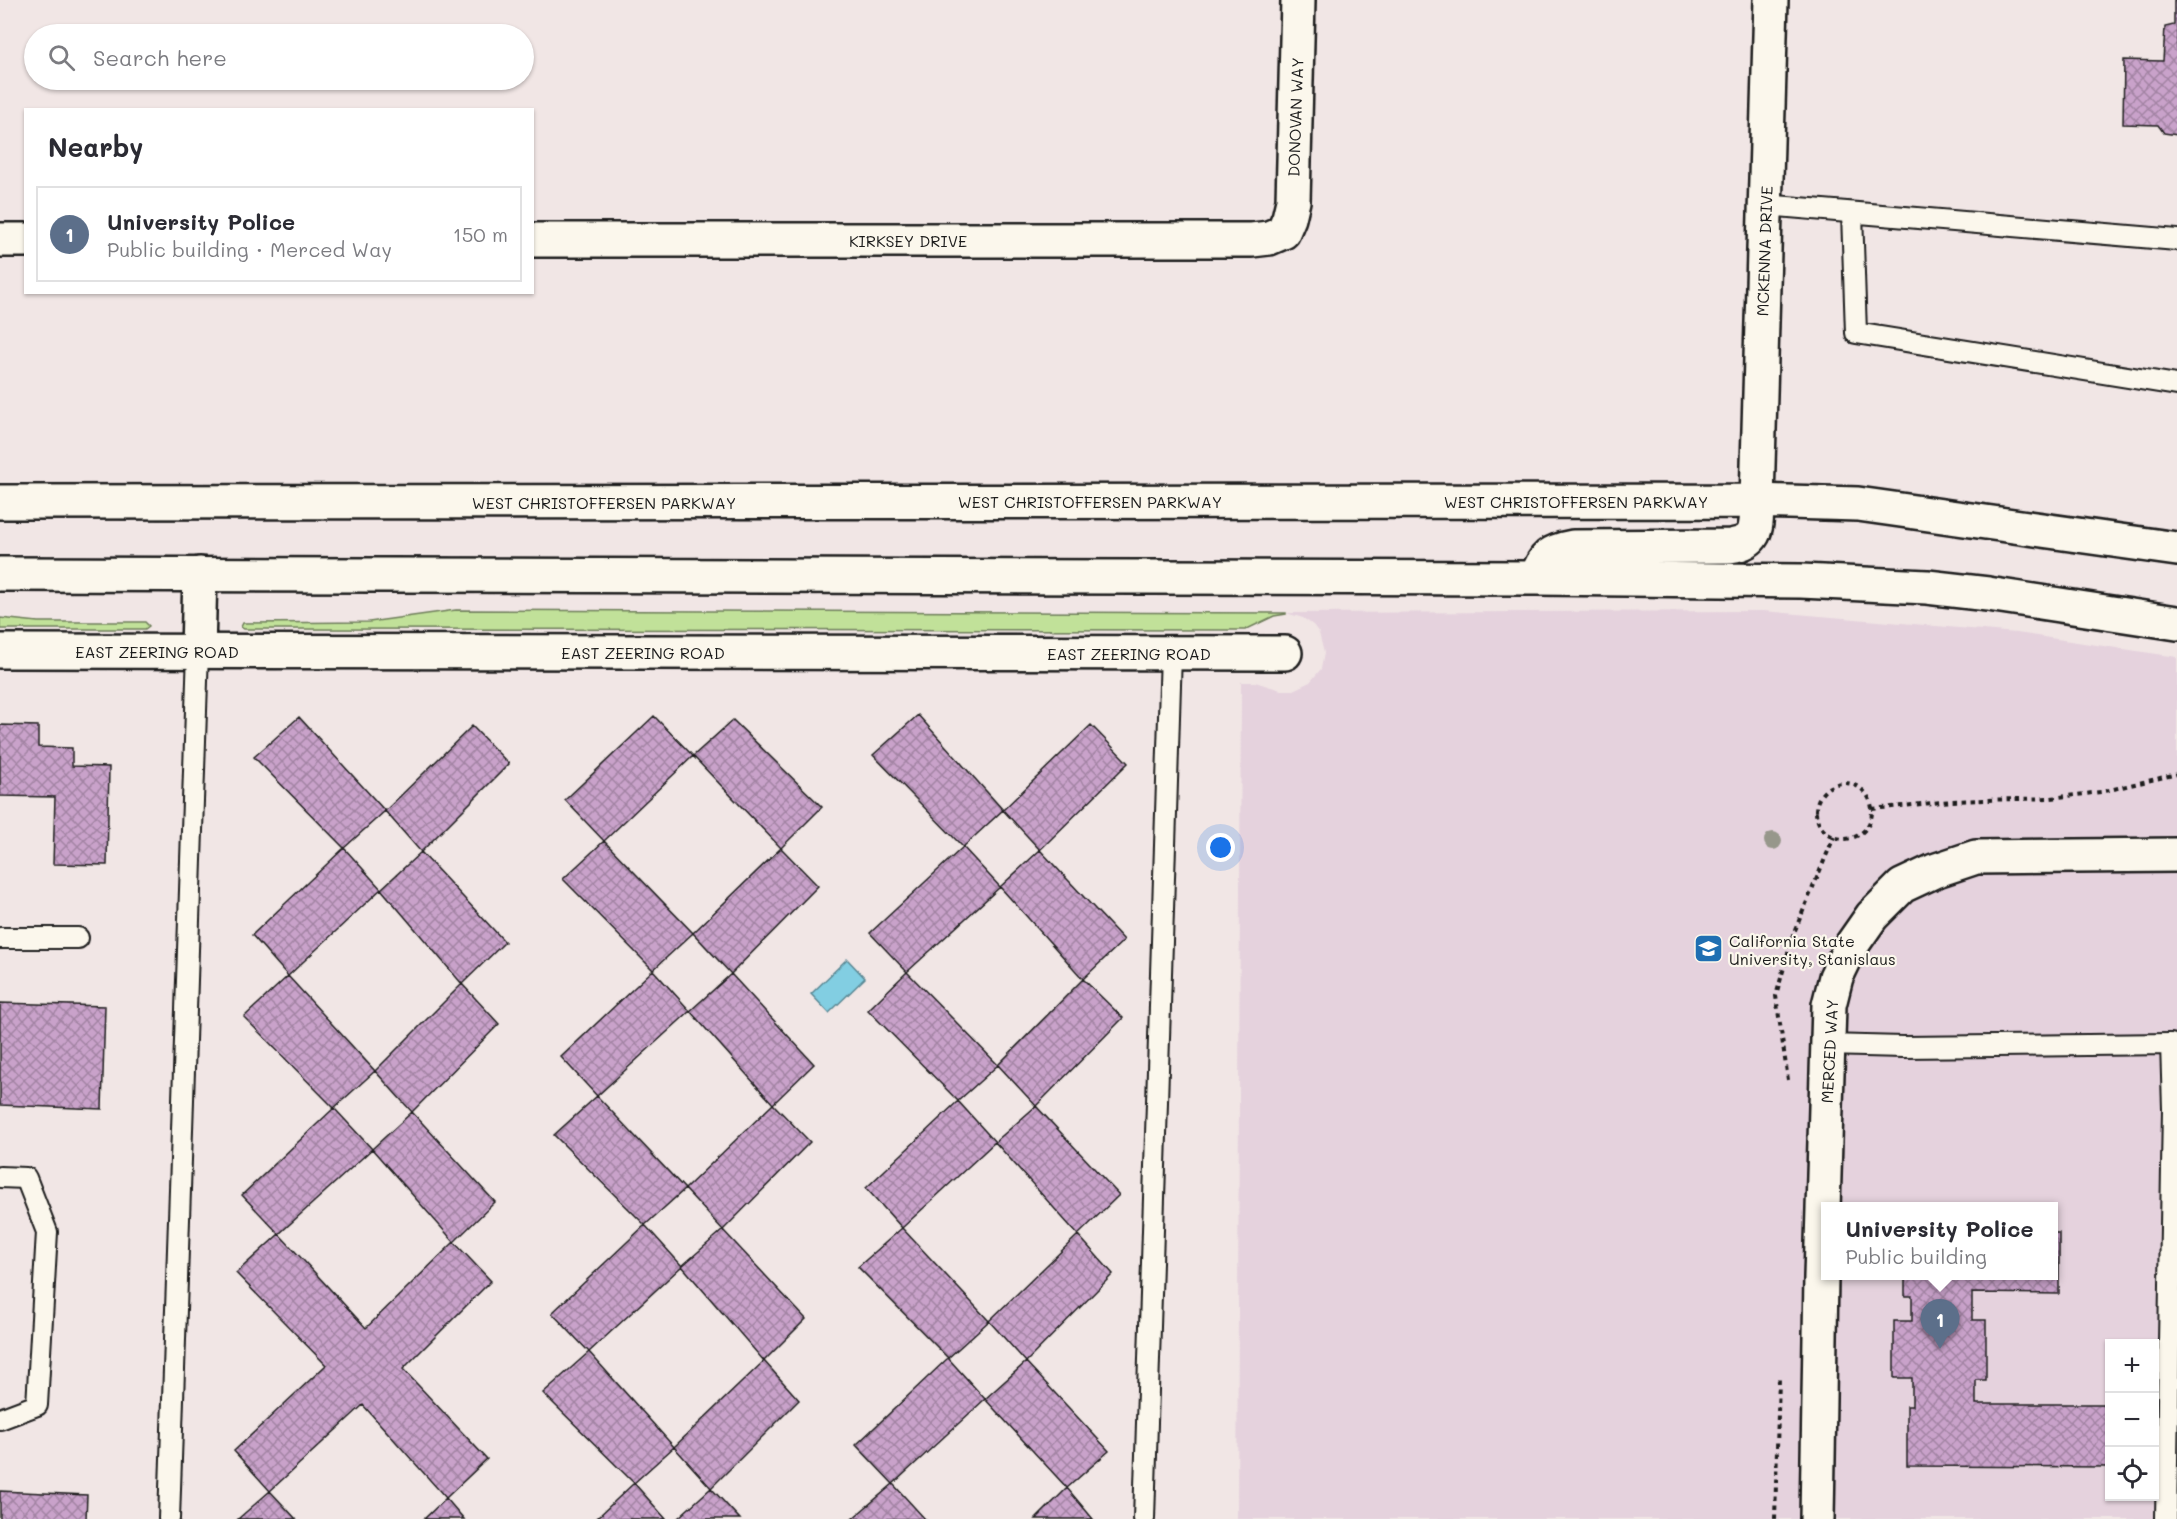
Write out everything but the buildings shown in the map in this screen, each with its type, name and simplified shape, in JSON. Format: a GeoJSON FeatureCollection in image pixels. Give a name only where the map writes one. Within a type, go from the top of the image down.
{"type":"FeatureCollection","features":[{"type":"Feature","properties":{"kind":"street","name":"DONOVAN WAY"},"geometry":{"type":"LineString","coordinates":[[1283,232],[1293,201],[1298,0]]}},
{"type":"Feature","properties":{"kind":"street","name":"MCKENNA DRIVE"},"geometry":{"type":"LineString","coordinates":[[1536,578],[1547,556],[1558,550],[1573,547],[1730,546],[1743,544],[1754,533],[1757,501],[1771,0]]}},
{"type":"Feature","properties":{"kind":"street","name":"KIRKSEY DRIVE"},"geometry":{"type":"LineString","coordinates":[[534,240],[1252,240],[1269,238],[1283,232]]}},
{"type":"Feature","properties":{"kind":"street"},"geometry":{"type":"LineString","coordinates":[[0,240],[24,240]]}},
{"type":"Feature","properties":{"kind":"street","name":"WEST CHRISTOFFERSEN PARKWAY"},"geometry":{"type":"LineString","coordinates":[[0,502],[1757,501],[1858,504],[2177,549]]}},
{"type":"Feature","properties":{"kind":"street"},"geometry":{"type":"LineString","coordinates":[[0,574],[1536,578],[1801,581],[1927,587],[2177,623]]}},
{"type":"Feature","properties":{"kind":"street"},"geometry":{"type":"LineString","coordinates":[[198,651],[200,574]]}},
{"type":"Feature","properties":{"kind":"street","name":"EAST ZEERING ROAD"},"geometry":{"type":"LineString","coordinates":[[0,651],[1285,653]]}},
{"type":"Feature","properties":{"kind":"street","name":"MERCED WAY"},"geometry":{"type":"LineString","coordinates":[[1824,1202],[1829,1005],[1836,977],[1851,946],[1872,916],[1902,886],[1934,871],[1976,857],[2177,855]]}},
{"type":"Feature","properties":{"kind":"street","name":"MERCED WAY"},"geometry":{"type":"LineString","coordinates":[[1817,1519],[1822,1280]]}},
{"type":"Feature","properties":{"kind":"lane"},"geometry":{"type":"LineString","coordinates":[[1765,205],[2177,240]]}},
{"type":"Feature","properties":{"kind":"lane"},"geometry":{"type":"LineString","coordinates":[[1852,213],[1856,333],[2177,385]]}},
{"type":"Feature","properties":{"kind":"lane"},"geometry":{"type":"LineString","coordinates":[[169,1519],[198,651]]}},
{"type":"Feature","properties":{"kind":"lane"},"geometry":{"type":"LineString","coordinates":[[1144,1519],[1171,653]]}},
{"type":"Feature","properties":{"kind":"lane"},"geometry":{"type":"LineString","coordinates":[[0,938],[78,938]]}},
{"type":"Feature","properties":{"kind":"lane"},"geometry":{"type":"LineString","coordinates":[[1827,1045],[1903,1047],[2171,1044],[2174,1168],[2166,1519]]}},
{"type":"Feature","properties":{"kind":"lane"},"geometry":{"type":"LineString","coordinates":[[0,1177],[26,1178],[47,1232],[37,1405],[0,1419]]}},
{"type":"Feature","properties":{"kind":"path"},"geometry":{"type":"LineString","coordinates":[[1872,809],[1952,801],[2101,792],[2177,774]]}},
{"type":"Feature","properties":{"kind":"path"},"geometry":{"type":"LineString","coordinates":[[1840,784],[1857,787],[1864,792],[1872,809],[1868,827],[1853,838],[1834,837],[1821,826],[1817,818],[1819,800],[1824,792],[1840,784]]}},
{"type":"Feature","properties":{"kind":"shaded area","name":"California State University, Stanislaus"},"geometry":{"type":"Polygon","coordinates":[[[1763,611],[2017,633],[2177,657],[2177,1519],[1237,1519],[1241,682],[1255,682],[1281,690],[1293,690],[1310,682],[1321,669],[1324,653],[1319,633],[1303,618],[1286,613],[1763,611]]]}},
{"type":"Feature","properties":{"kind":"green space"},"geometry":{"type":"Polygon","coordinates":[[[456,610],[1286,614],[1274,616],[1245,630],[244,629],[241,627],[243,623],[369,622],[456,610]]]}},
{"type":"Feature","properties":{"kind":"green space"},"geometry":{"type":"Polygon","coordinates":[[[0,618],[38,622],[145,622],[149,626],[145,629],[0,629],[0,618]]]}},
{"type":"Feature","properties":{"kind":"water"},"geometry":{"type":"Polygon","coordinates":[[[847,959],[865,978],[829,1013],[811,994],[847,959]]]}},
{"type":"Feature","properties":{"kind":"place","name":"California State University, Stanislaus"},"geometry":{"type":"Point","coordinates":[1708,949]}},
{"type":"Feature","properties":{"kind":"place","name":"University Police"},"geometry":{"type":"Point","coordinates":[1940,1349]}}]}
